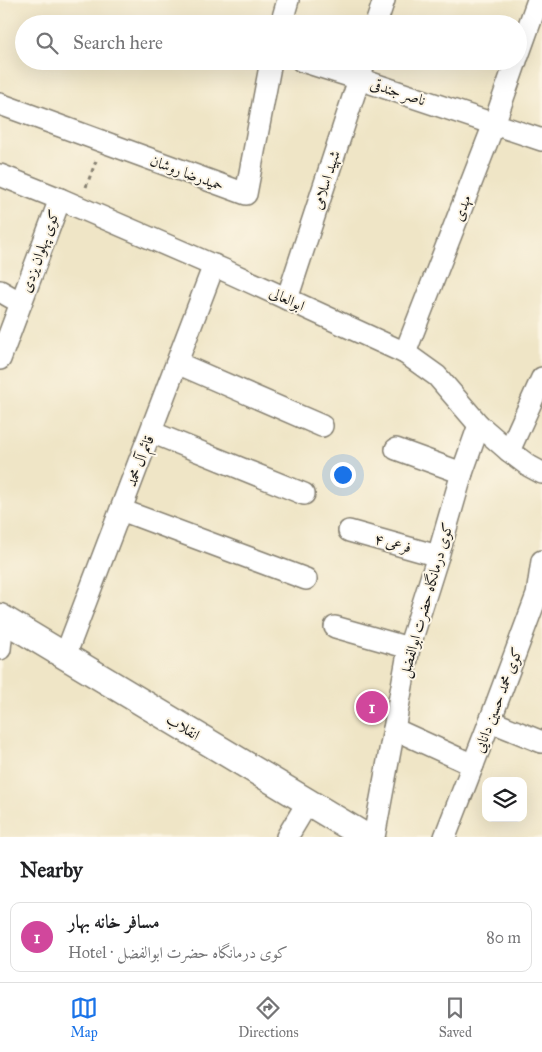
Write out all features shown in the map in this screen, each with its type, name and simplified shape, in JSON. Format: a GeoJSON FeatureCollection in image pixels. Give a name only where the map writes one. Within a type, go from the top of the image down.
{"type":"FeatureCollection","features":[{"type":"Feature","properties":{"kind":"main road","name":"انقلاب"},"geometry":{"type":"LineString","coordinates":[[2,618],[366,837]]}},
{"type":"Feature","properties":{"kind":"street"},"geometry":{"type":"LineString","coordinates":[[379,15],[384,0]]}},
{"type":"Feature","properties":{"kind":"street"},"geometry":{"type":"LineString","coordinates":[[527,31],[538,0]]}},
{"type":"Feature","properties":{"kind":"street","name":"حمیدرضا روشان"},"geometry":{"type":"LineString","coordinates":[[0,104],[246,194],[269,70]]}},
{"type":"Feature","properties":{"kind":"street","name":"ناصر جندقی"},"geometry":{"type":"LineString","coordinates":[[362,70],[494,124],[542,140]]}},
{"type":"Feature","properties":{"kind":"street","name":"شهید اسلامی"},"geometry":{"type":"LineString","coordinates":[[287,298],[362,70]]}},
{"type":"Feature","properties":{"kind":"street","name":"مهدی"},"geometry":{"type":"LineString","coordinates":[[405,353],[494,124],[513,70]]}},
{"type":"Feature","properties":{"kind":"street","name":"ابوالعالی"},"geometry":{"type":"LineString","coordinates":[[0,175],[287,298],[405,353],[437,376],[479,425],[509,451],[542,473]]}},
{"type":"Feature","properties":{"kind":"street","name":"کوی پهلوان یزدی"},"geometry":{"type":"LineString","coordinates":[[0,359],[21,303],[69,203]]}},
{"type":"Feature","properties":{"kind":"street","name":"قائم آل محمد"},"geometry":{"type":"LineString","coordinates":[[65,656],[214,266]]}},
{"type":"Feature","properties":{"kind":"street"},"geometry":{"type":"LineString","coordinates":[[0,291],[21,303]]}},
{"type":"Feature","properties":{"kind":"street"},"geometry":{"type":"LineString","coordinates":[[177,363],[322,426]]}},
{"type":"Feature","properties":{"kind":"street"},"geometry":{"type":"LineString","coordinates":[[509,451],[542,378]]}},
{"type":"Feature","properties":{"kind":"street","name":"کوی درمانگاه حضرت ابوالفضل"},"geometry":{"type":"LineString","coordinates":[[374,837],[409,648],[462,473],[479,425]]}},
{"type":"Feature","properties":{"kind":"street"},"geometry":{"type":"LineString","coordinates":[[151,432],[304,494]]}},
{"type":"Feature","properties":{"kind":"street"},"geometry":{"type":"LineString","coordinates":[[396,449],[462,473]]}},
{"type":"Feature","properties":{"kind":"street"},"geometry":{"type":"LineString","coordinates":[[121,510],[306,579]]}},
{"type":"Feature","properties":{"kind":"street","name":"فرعی ۴"},"geometry":{"type":"LineString","coordinates":[[349,531],[438,556]]}},
{"type":"Feature","properties":{"kind":"street","name":"کوی محمد حسین دانایی"},"geometry":{"type":"LineString","coordinates":[[445,837],[540,596],[542,561]]}},
{"type":"Feature","properties":{"kind":"street"},"geometry":{"type":"LineString","coordinates":[[0,649],[2,618]]}},
{"type":"Feature","properties":{"kind":"street"},"geometry":{"type":"LineString","coordinates":[[335,627],[409,648]]}},
{"type":"Feature","properties":{"kind":"street"},"geometry":{"type":"LineString","coordinates":[[490,722],[542,742]]}},
{"type":"Feature","properties":{"kind":"street"},"geometry":{"type":"LineString","coordinates":[[394,728],[473,765]]}},
{"type":"Feature","properties":{"kind":"street"},"geometry":{"type":"LineString","coordinates":[[287,837],[308,802]]}},
{"type":"Feature","properties":{"kind":"path"},"geometry":{"type":"LineString","coordinates":[[69,203],[103,142]]}},
{"type":"Feature","properties":{"kind":"place","name":"مسافر خانه بهار"},"geometry":{"type":"Point","coordinates":[372,707]}}]}
